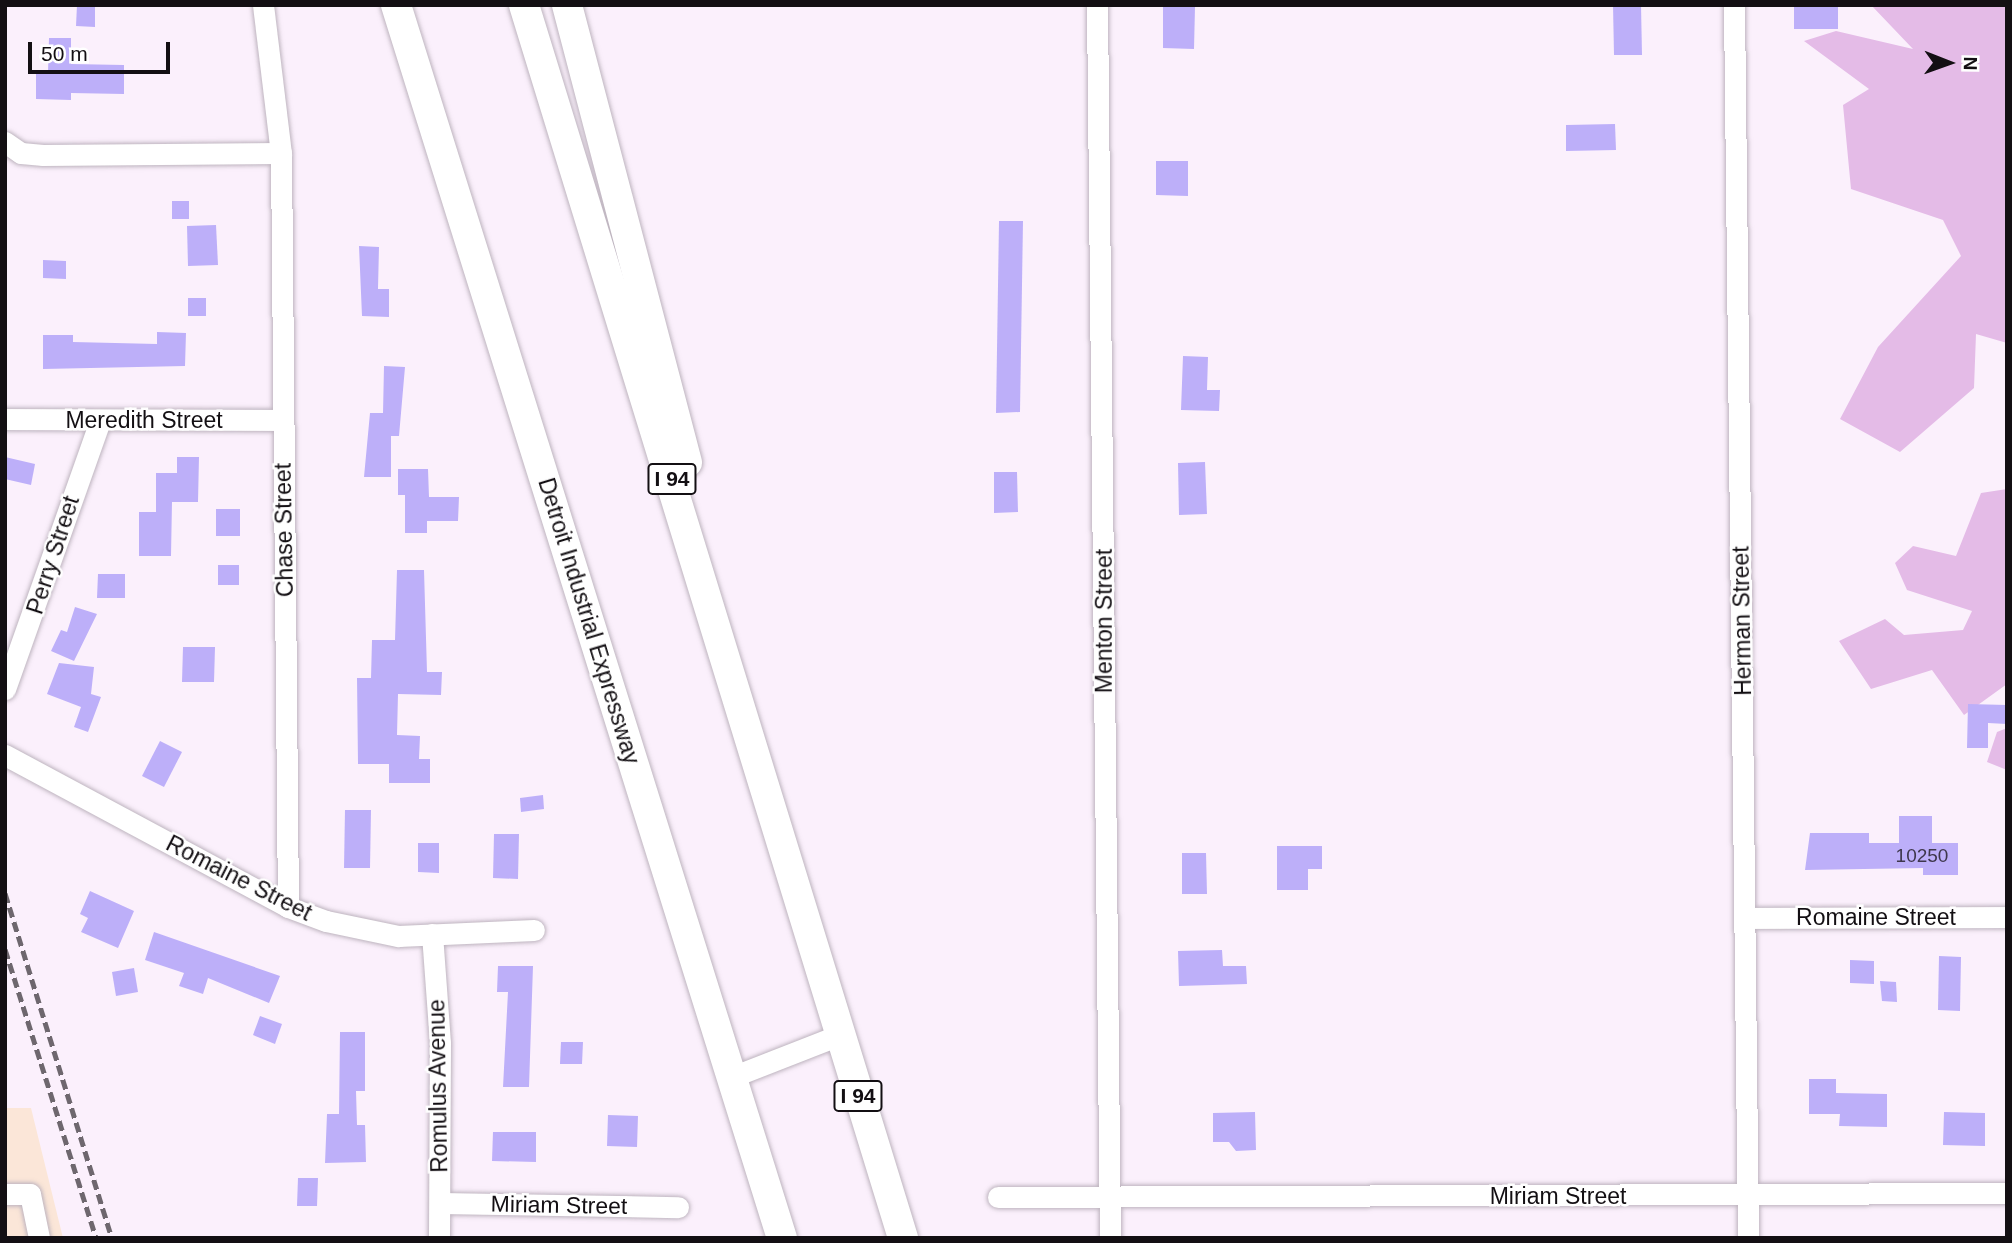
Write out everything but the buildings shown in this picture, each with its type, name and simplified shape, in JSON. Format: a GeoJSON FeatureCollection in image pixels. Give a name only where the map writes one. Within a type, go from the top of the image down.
{"type":"FeatureCollection","features":[{"type":"Feature","properties":{"kind":"highway","name":"Detroit Industrial Expressway"},"geometry":{"type":"LineString","coordinates":[[396,5],[782,1238]]}},
{"type":"Feature","properties":{"kind":"highway","name":"I 94"},"geometry":{"type":"LineString","coordinates":[[524,5],[818,953],[839,1035],[903,1238]]}},
{"type":"Feature","properties":{"kind":"highway"},"geometry":{"type":"LineString","coordinates":[[567,5],[818,953]]}},
{"type":"Feature","properties":{"kind":"street","name":"Chase Street"},"geometry":{"type":"LineString","coordinates":[[263,5],[281,153],[288,907]]}},
{"type":"Feature","properties":{"kind":"street","name":"Menton Street"},"geometry":{"type":"LineString","coordinates":[[1097,5],[1110,1238]]}},
{"type":"Feature","properties":{"kind":"street","name":"Herman Street"},"geometry":{"type":"LineString","coordinates":[[1734,5],[1748,1238]]}},
{"type":"Feature","properties":{"kind":"street"},"geometry":{"type":"LineString","coordinates":[[5,142],[21,153],[43,155],[281,153]]}},
{"type":"Feature","properties":{"kind":"street","name":"Meredith Street"},"geometry":{"type":"LineString","coordinates":[[5,419],[282,420]]}},
{"type":"Feature","properties":{"kind":"street","name":"Perry Street"},"geometry":{"type":"LineString","coordinates":[[5,689],[100,420]]}},
{"type":"Feature","properties":{"kind":"street","name":"Romaine Street"},"geometry":{"type":"LineString","coordinates":[[5,755],[288,907],[368,932],[432,934],[534,930]]}},
{"type":"Feature","properties":{"kind":"street","name":"Romaine Street"},"geometry":{"type":"LineString","coordinates":[[1745,918],[2007,917]]}},
{"type":"Feature","properties":{"kind":"street","name":"Romulus Avenue"},"geometry":{"type":"LineString","coordinates":[[432,934],[440,1043],[439,1238]]}},
{"type":"Feature","properties":{"kind":"street"},"geometry":{"type":"LineString","coordinates":[[732,1077],[839,1035]]}},
{"type":"Feature","properties":{"kind":"street","name":"Miriam Street"},"geometry":{"type":"LineString","coordinates":[[998,1197],[2007,1193]]}},
{"type":"Feature","properties":{"kind":"street"},"geometry":{"type":"LineString","coordinates":[[5,1194],[30,1194],[39,1238]]}},
{"type":"Feature","properties":{"kind":"street","name":"Miriam Street"},"geometry":{"type":"LineString","coordinates":[[440,1203],[678,1207]]}},
{"type":"Feature","properties":{"kind":"shaded area"},"geometry":{"type":"Polygon","coordinates":[[[1871,5],[2007,5],[2007,343],[1976,334],[1974,388],[1900,452],[1840,419],[1878,347],[1961,256],[1943,220],[1851,189],[1843,105],[1869,89],[1804,41],[1836,31],[1913,49],[1871,5]]]}},
{"type":"Feature","properties":{"kind":"shaded area"},"geometry":{"type":"Polygon","coordinates":[[[2007,489],[2007,684],[1964,715],[1932,670],[1871,689],[1839,641],[1885,619],[1904,635],[1963,630],[1972,611],[1907,590],[1895,563],[1913,546],[1956,556],[1981,493],[2007,489]]]}},
{"type":"Feature","properties":{"kind":"shaded area"},"geometry":{"type":"Polygon","coordinates":[[[2007,728],[2007,770],[1987,762],[1997,732],[2007,728]]]}},
{"type":"Feature","properties":{"kind":"shaded area"},"geometry":{"type":"Polygon","coordinates":[[[5,1108],[31,1108],[63,1238],[5,1238],[5,1108]]]}},
{"type":"Feature","properties":{"kind":"railway"},"geometry":{"type":"LineString","coordinates":[[5,893],[112,1238]]}},
{"type":"Feature","properties":{"kind":"railway"},"geometry":{"type":"LineString","coordinates":[[5,949],[96,1238]]}}]}
